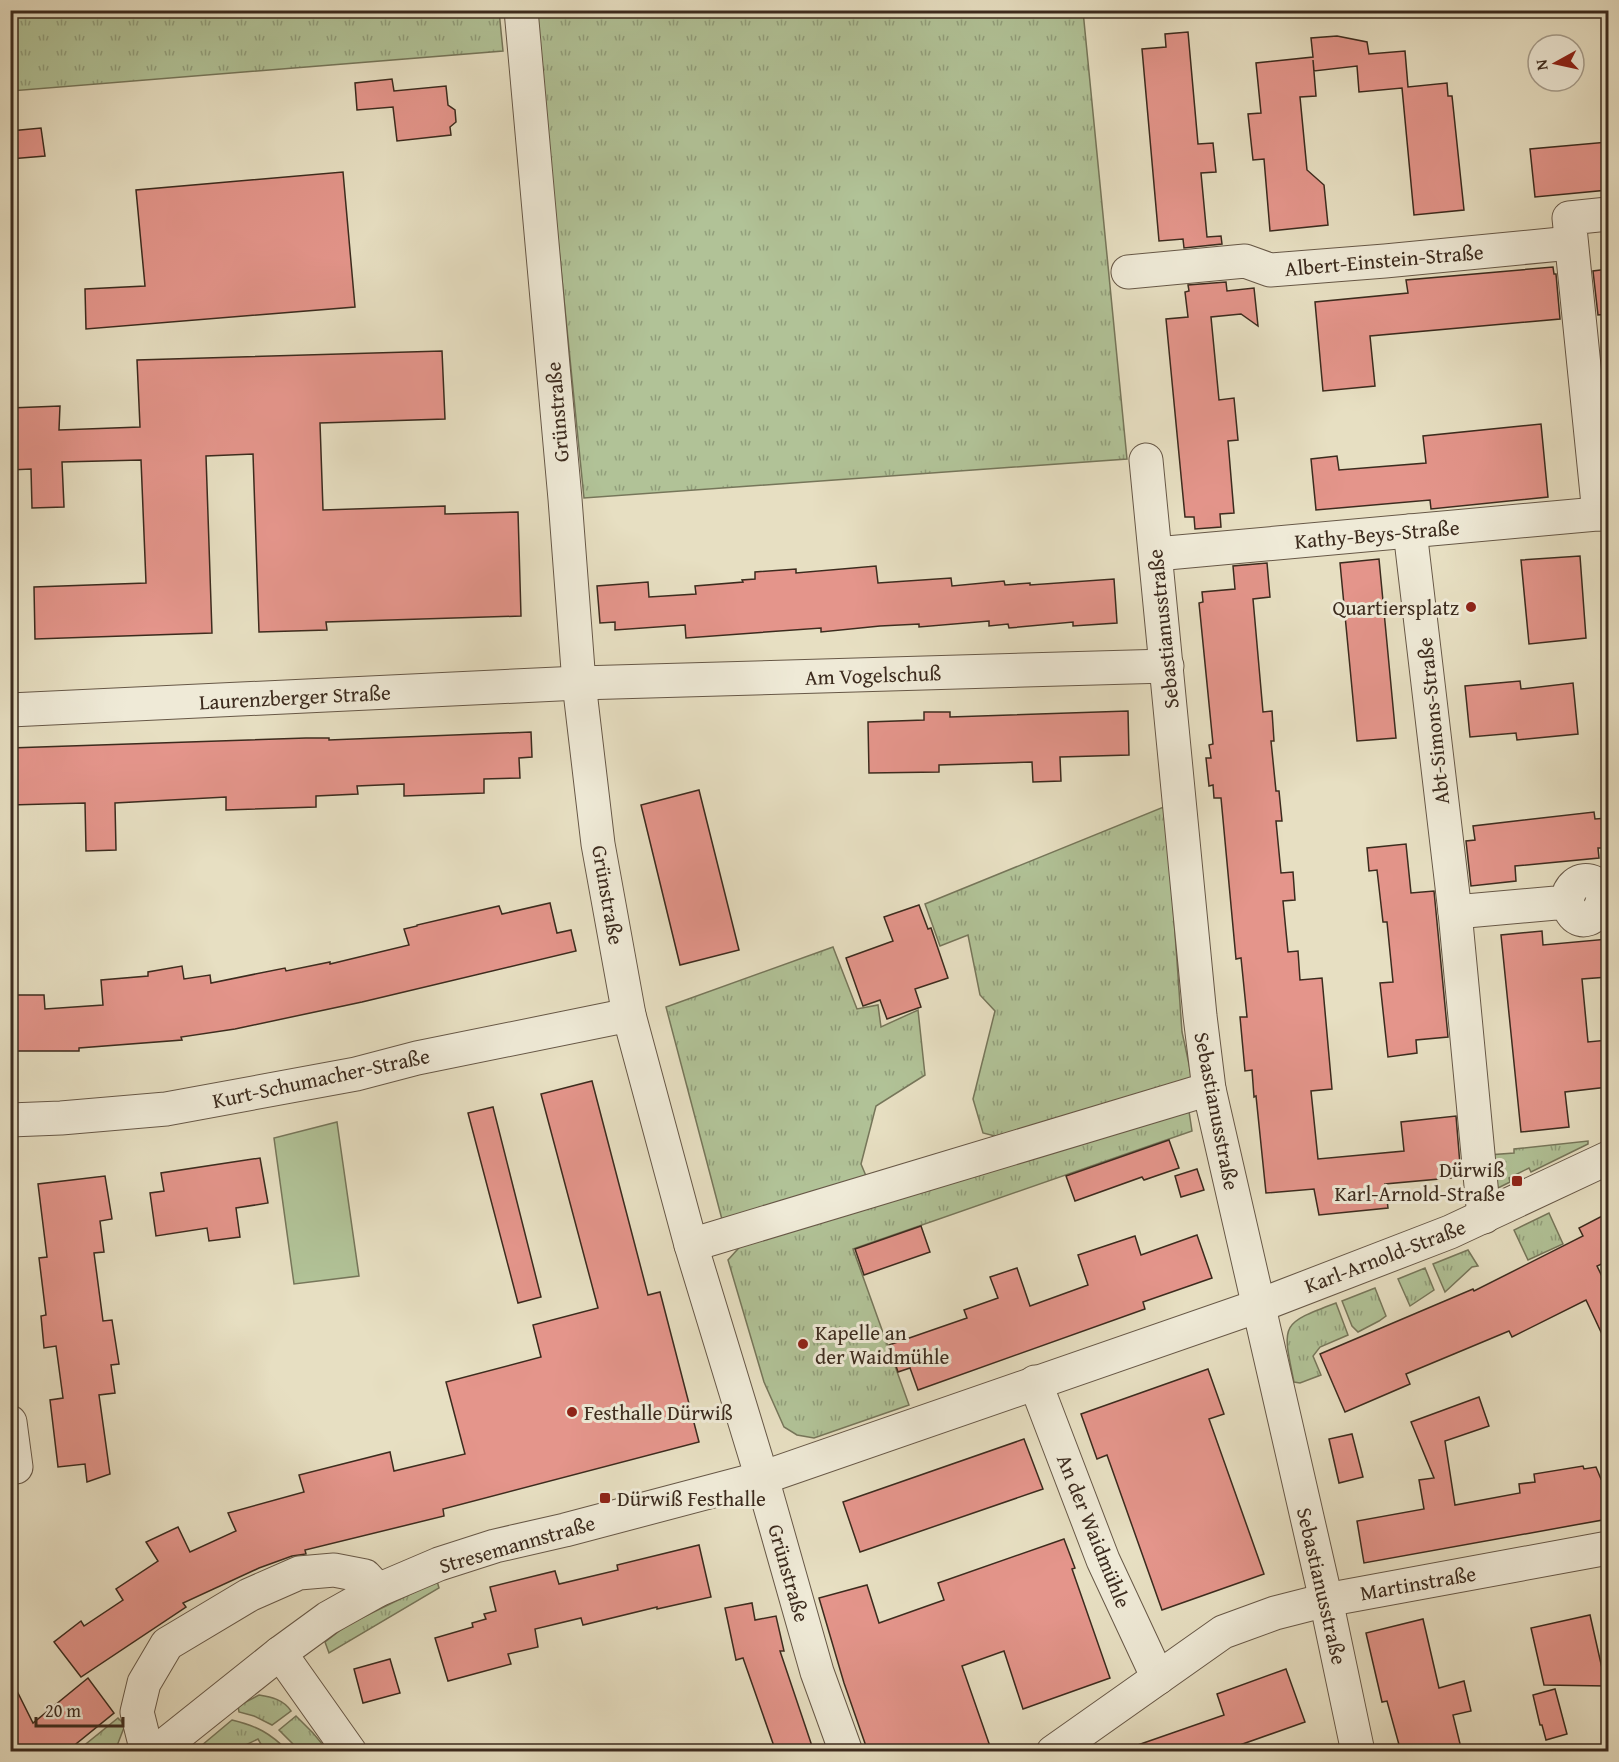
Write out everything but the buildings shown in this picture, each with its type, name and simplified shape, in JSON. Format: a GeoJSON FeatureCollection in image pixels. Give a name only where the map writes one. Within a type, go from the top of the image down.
{"type":"FeatureCollection","features":[{"type":"Feature","properties":{"kind":"street","name":"Grünstraße"},"geometry":{"type":"LineString","coordinates":[[521,10],[579,683],[598,844],[629,1015],[692,1245],[762,1478],[816,1672],[846,1752]]}},
{"type":"Feature","properties":{"kind":"street","name":"Albert-Einstein-Straße"},"geometry":{"type":"LineString","coordinates":[[1128,272],[1245,261],[1270,270],[1385,261],[1570,230],[1608,214]]}},
{"type":"Feature","properties":{"kind":"street","name":"Kathy-Beys-Straße"},"geometry":{"type":"LineString","coordinates":[[1156,554],[1604,513],[1570,230]]}},
{"type":"Feature","properties":{"kind":"street","name":"Sebastianusstraße"},"geometry":{"type":"LineString","coordinates":[[1146,460],[1209,1089],[1326,1600],[1358,1752]]}},
{"type":"Feature","properties":{"kind":"street","name":"Abt-Simons-Straße"},"geometry":{"type":"LineString","coordinates":[[1410,531],[1455,912],[1485,1217]]}},
{"type":"Feature","properties":{"kind":"street","name":"Am Vogelschuß"},"geometry":{"type":"LineString","coordinates":[[579,683],[1167,666]]}},
{"type":"Feature","properties":{"kind":"street","name":"Laurenzberger Straße"},"geometry":{"type":"LineString","coordinates":[[10,710],[579,683]]}},
{"type":"Feature","properties":{"kind":"street"},"geometry":{"type":"LineString","coordinates":[[1455,912],[1567,903]]}},
{"type":"Feature","properties":{"kind":"street","name":"Kurt-Schumacher-Straße"},"geometry":{"type":"LineString","coordinates":[[10,1120],[166,1109],[356,1074],[417,1058],[629,1015]]}},
{"type":"Feature","properties":{"kind":"street"},"geometry":{"type":"LineString","coordinates":[[692,1245],[1209,1089]]}},
{"type":"Feature","properties":{"kind":"street","name":"Karl-Arnold-Straße"},"geometry":{"type":"LineString","coordinates":[[1258,1306],[1485,1217],[1608,1158]]}},
{"type":"Feature","properties":{"kind":"street"},"geometry":{"type":"LineString","coordinates":[[762,1478],[1258,1306]]}},
{"type":"Feature","properties":{"kind":"street","name":"An der Waidmühle"},"geometry":{"type":"LineString","coordinates":[[1035,1382],[1103,1560],[1158,1678]]}},
{"type":"Feature","properties":{"kind":"street"},"geometry":{"type":"LineString","coordinates":[[10,1422],[16,1467],[10,1468]]}},
{"type":"Feature","properties":{"kind":"street","name":"Stresemannstraße"},"geometry":{"type":"LineString","coordinates":[[156,1752],[280,1653],[328,1618],[378,1590],[439,1564],[495,1546],[762,1478]]}},
{"type":"Feature","properties":{"kind":"street","name":"Martinstraße"},"geometry":{"type":"LineString","coordinates":[[1053,1752],[1223,1632],[1275,1613],[1326,1600],[1608,1548]]}},
{"type":"Feature","properties":{"kind":"street"},"geometry":{"type":"LineString","coordinates":[[147,1752],[137,1712],[144,1683],[167,1644],[249,1595],[299,1573],[334,1570],[365,1576],[378,1590]]}},
{"type":"Feature","properties":{"kind":"street"},"geometry":{"type":"LineString","coordinates":[[280,1653],[350,1752]]}},
{"type":"Feature","properties":{"kind":"green space"},"geometry":{"type":"Polygon","coordinates":[[[11,10],[499,11],[503,51],[11,91],[11,10]]]}},
{"type":"Feature","properties":{"kind":"green space"},"geometry":{"type":"Polygon","coordinates":[[[535,11],[1083,11],[1127,459],[584,498],[535,11]]]}},
{"type":"Feature","properties":{"kind":"green space"},"geometry":{"type":"Polygon","coordinates":[[[1166,806],[1182,1032],[1192,1078],[1010,1140],[983,1133],[973,1099],[995,1011],[980,995],[968,935],[940,946],[925,904],[1166,806]]]}},
{"type":"Feature","properties":{"kind":"green space"},"geometry":{"type":"Polygon","coordinates":[[[833,947],[857,1009],[878,1005],[881,1027],[918,1010],[925,1075],[876,1106],[861,1164],[869,1183],[724,1227],[666,1007],[833,947]]]}},
{"type":"Feature","properties":{"kind":"green space"},"geometry":{"type":"Polygon","coordinates":[[[1188,1105],[1192,1131],[853,1249],[909,1405],[814,1438],[797,1435],[784,1427],[764,1382],[728,1260],[746,1240],[1188,1105]]]}},
{"type":"Feature","properties":{"kind":"green space"},"geometry":{"type":"Polygon","coordinates":[[[337,1122],[359,1276],[294,1284],[274,1138],[337,1122]]]}},
{"type":"Feature","properties":{"kind":"green space"},"geometry":{"type":"Polygon","coordinates":[[[1588,1141],[1588,1144],[1531,1172],[1529,1168],[1509,1178],[1510,1182],[1492,1191],[1488,1155],[1514,1153],[1514,1149],[1588,1141]]]}},
{"type":"Feature","properties":{"kind":"green space"},"geometry":{"type":"Polygon","coordinates":[[[1549,1213],[1563,1244],[1528,1260],[1514,1230],[1549,1213]]]}},
{"type":"Feature","properties":{"kind":"green space"},"geometry":{"type":"Polygon","coordinates":[[[1468,1250],[1478,1266],[1472,1267],[1445,1292],[1433,1264],[1468,1250]]]}},
{"type":"Feature","properties":{"kind":"green space"},"geometry":{"type":"Polygon","coordinates":[[[1425,1268],[1434,1290],[1410,1306],[1398,1279],[1425,1268]]]}},
{"type":"Feature","properties":{"kind":"green space"},"geometry":{"type":"Polygon","coordinates":[[[1375,1288],[1386,1316],[1358,1332],[1352,1326],[1342,1301],[1375,1288]]]}},
{"type":"Feature","properties":{"kind":"green space"},"geometry":{"type":"Polygon","coordinates":[[[1336,1303],[1348,1335],[1320,1347],[1313,1356],[1321,1375],[1300,1383],[1294,1382],[1287,1337],[1290,1329],[1304,1316],[1336,1303]]]}},
{"type":"Feature","properties":{"kind":"green space"},"geometry":{"type":"Polygon","coordinates":[[[437,1581],[439,1588],[329,1653],[325,1642],[347,1625],[437,1581]]]}},
{"type":"Feature","properties":{"kind":"green space"},"geometry":{"type":"Polygon","coordinates":[[[259,1695],[285,1704],[291,1711],[272,1725],[239,1712],[238,1706],[259,1695]]]}},
{"type":"Feature","properties":{"kind":"green space"},"geometry":{"type":"Polygon","coordinates":[[[296,1716],[328,1751],[300,1751],[279,1730],[296,1716]]]}},
{"type":"Feature","properties":{"kind":"green space"},"geometry":{"type":"Polygon","coordinates":[[[118,1718],[125,1725],[115,1751],[76,1752],[118,1718]]]}},
{"type":"Feature","properties":{"kind":"green space"},"geometry":{"type":"Polygon","coordinates":[[[232,1720],[263,1731],[288,1751],[265,1751],[258,1739],[233,1751],[195,1751],[232,1720]]]}},
{"type":"Feature","properties":{"kind":"place","name":"Quartiersplatz"},"geometry":{"type":"Point","coordinates":[1471,607]}},
{"type":"Feature","properties":{"kind":"place","name":"Dürwiß Karl-Arnold-Straße"},"geometry":{"type":"Point","coordinates":[1517,1181]}},
{"type":"Feature","properties":{"kind":"place","name":"Kapelle an der Waidmühle"},"geometry":{"type":"Point","coordinates":[803,1344]}},
{"type":"Feature","properties":{"kind":"place","name":"Festhalle Dürwiß"},"geometry":{"type":"Point","coordinates":[572,1412]}},
{"type":"Feature","properties":{"kind":"place","name":"Dürwiß Festhalle"},"geometry":{"type":"Point","coordinates":[605,1498]}}]}
